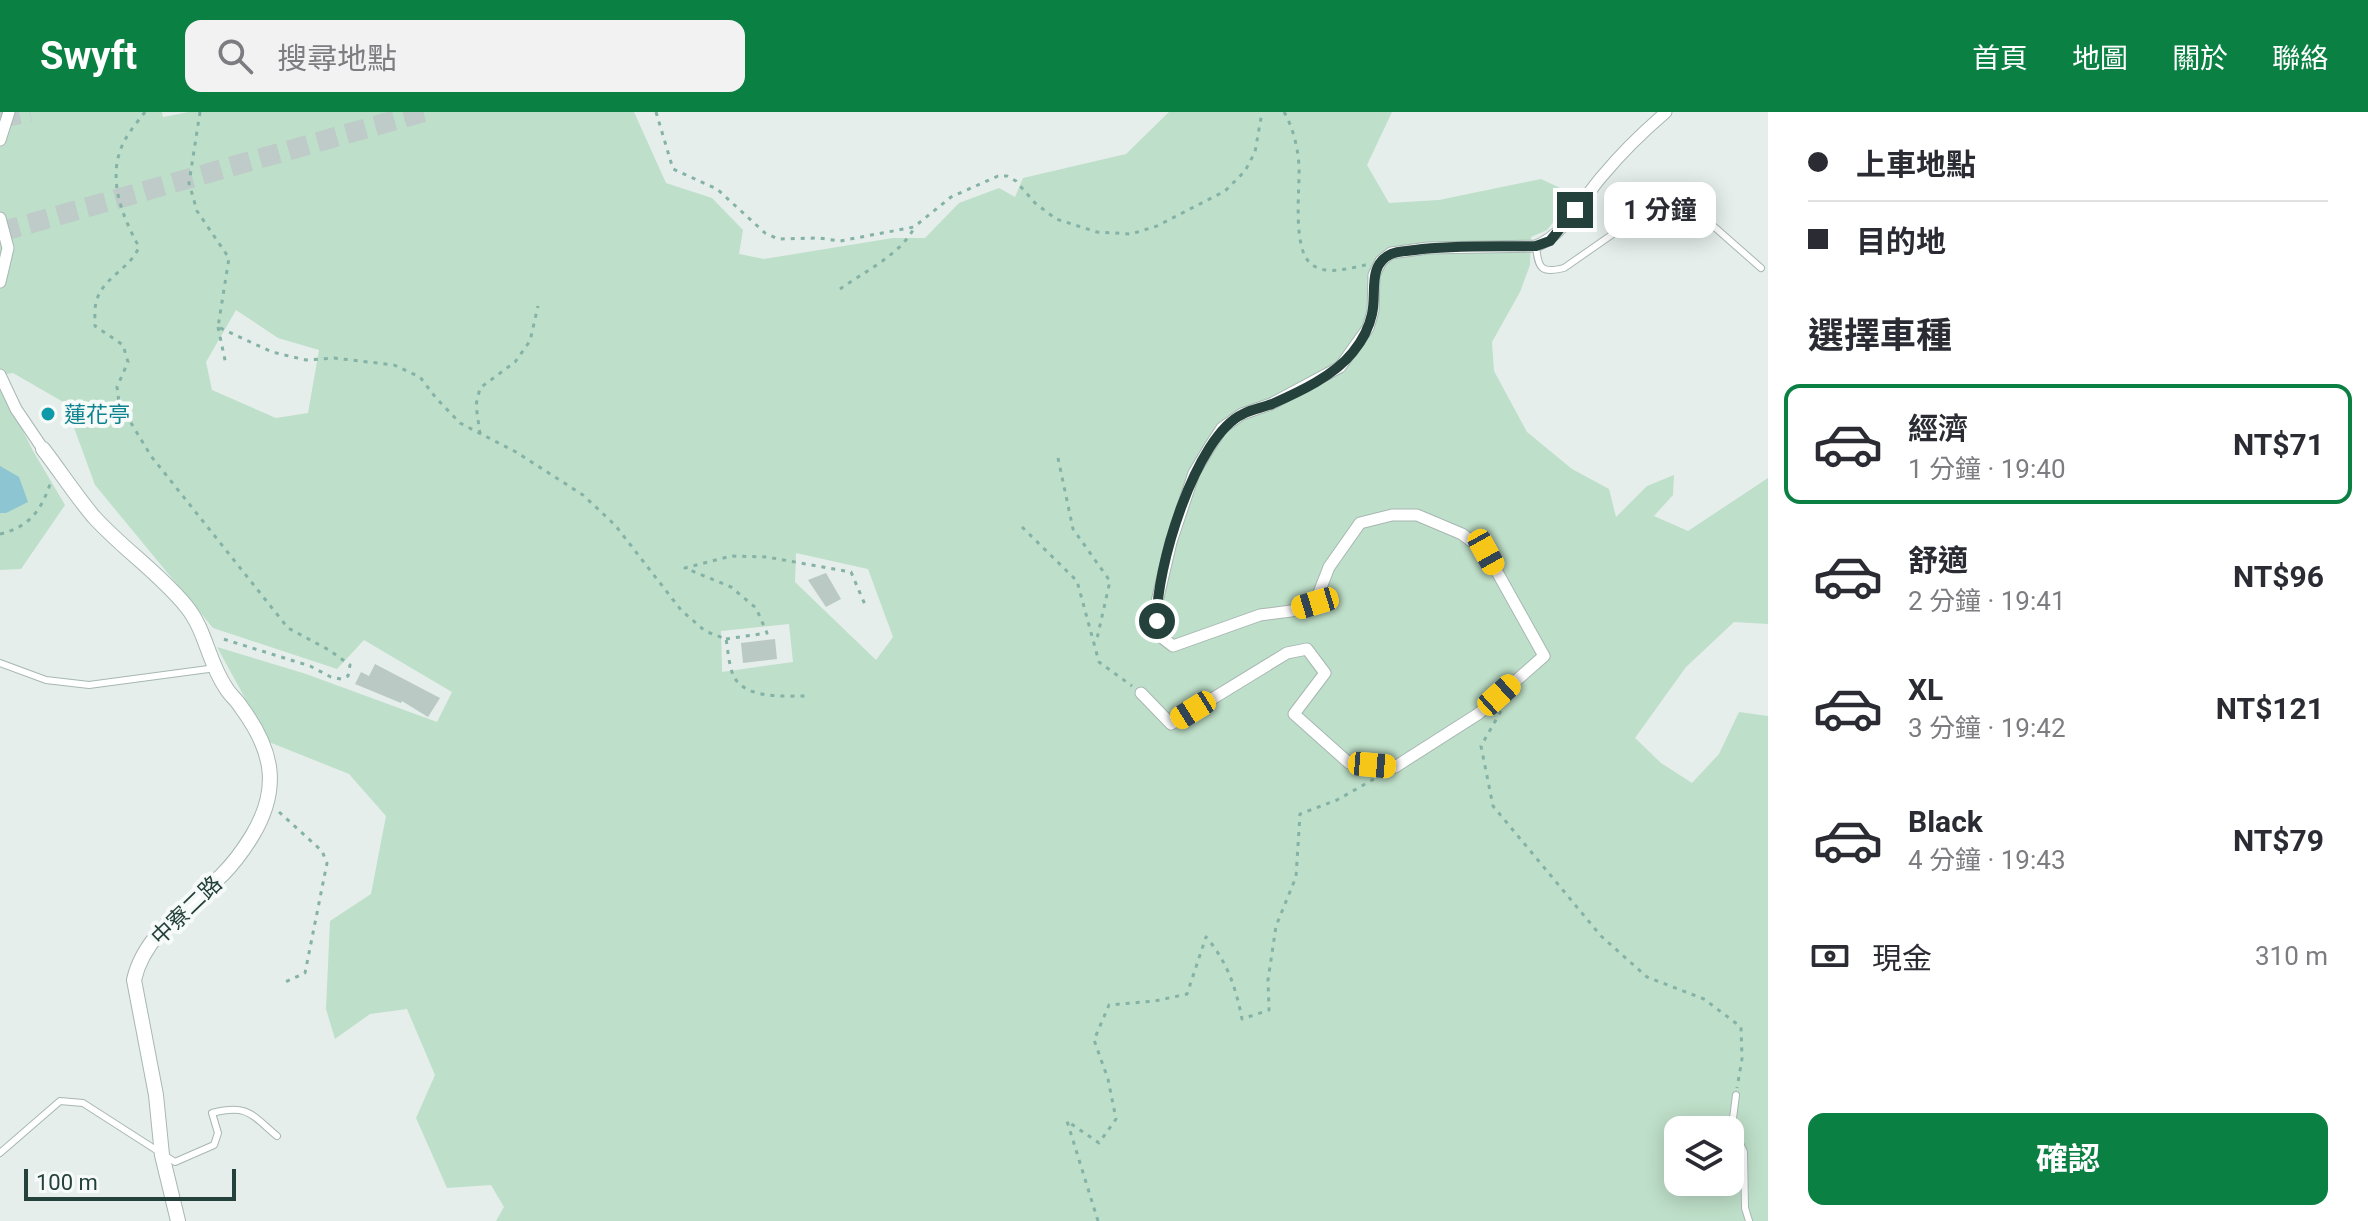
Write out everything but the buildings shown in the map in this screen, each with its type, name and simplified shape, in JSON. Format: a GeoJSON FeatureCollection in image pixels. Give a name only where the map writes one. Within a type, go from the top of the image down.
{"type":"FeatureCollection","features":[{"type":"Feature","properties":{"kind":"street"},"geometry":{"type":"LineString","coordinates":[[0,140],[9,112]]}},
{"type":"Feature","properties":{"kind":"street"},"geometry":{"type":"LineString","coordinates":[[1141,693],[1171,724],[1287,653],[1307,649],[1325,673],[1294,714],[1349,763],[1395,767],[1478,714],[1544,656],[1486,552],[1462,534],[1417,515],[1392,515],[1360,523],[1329,567],[1315,603],[1291,611],[1260,615],[1173,646],[1160,636],[1156,606],[1171,542],[1194,473],[1222,428],[1242,414],[1271,404],[1340,367],[1368,328],[1373,311],[1374,275],[1381,261],[1391,253],[1428,248],[1536,246],[1550,241],[1603,175],[1666,112]]}},
{"type":"Feature","properties":{"kind":"street"},"geometry":{"type":"LineString","coordinates":[[0,218],[8,248],[0,282]]}},
{"type":"Feature","properties":{"kind":"street"},"geometry":{"type":"LineString","coordinates":[[0,375],[16,409],[43,449]]}},
{"type":"Feature","properties":{"kind":"street","name":"中寮二路"},"geometry":{"type":"LineString","coordinates":[[43,449],[95,518],[187,607],[203,633],[207,654],[225,687],[242,707],[263,742],[272,769],[268,801],[252,835],[225,872],[147,947],[134,980],[156,1095],[162,1155],[178,1221]]}},
{"type":"Feature","properties":{"kind":"lane"},"geometry":{"type":"LineString","coordinates":[[1536,246],[1538,263],[1543,269],[1552,271],[1564,268],[1656,204],[1671,201],[1694,209],[1761,268]]}},
{"type":"Feature","properties":{"kind":"lane"},"geometry":{"type":"LineString","coordinates":[[0,663],[46,680],[89,685],[216,668]]}},
{"type":"Feature","properties":{"kind":"lane"},"geometry":{"type":"LineString","coordinates":[[1736,1095],[1732,1126],[1744,1152],[1745,1208],[1749,1221]]}},
{"type":"Feature","properties":{"kind":"lane"},"geometry":{"type":"LineString","coordinates":[[0,1153],[60,1101],[71,1100],[83,1103],[175,1162],[214,1145],[218,1133],[212,1113],[234,1107],[249,1112],[277,1136]]}},
{"type":"Feature","properties":{"kind":"path"},"geometry":{"type":"LineString","coordinates":[[145,112],[124,140],[115,179],[120,206],[139,247],[134,259],[109,279],[96,301],[95,326],[123,345],[128,362],[117,387],[119,403],[151,456],[288,628],[350,665],[348,676],[341,679],[331,677],[310,666],[203,633]]}},
{"type":"Feature","properties":{"kind":"path"},"geometry":{"type":"LineString","coordinates":[[200,112],[189,183],[197,211],[229,258],[218,327],[226,365]]}},
{"type":"Feature","properties":{"kind":"path"},"geometry":{"type":"LineString","coordinates":[[656,112],[673,169],[717,189],[765,233],[778,239],[840,241],[914,227]]}},
{"type":"Feature","properties":{"kind":"path"},"geometry":{"type":"LineString","coordinates":[[840,289],[892,252],[910,236],[914,227],[951,197],[998,176],[1007,176],[1016,181],[1035,203],[1056,219],[1097,232],[1131,234],[1157,226],[1225,191],[1245,171],[1255,152],[1262,112]]}},
{"type":"Feature","properties":{"kind":"path"},"geometry":{"type":"LineString","coordinates":[[1284,112],[1291,124],[1299,163],[1302,248],[1310,263],[1323,269],[1341,270],[1381,261]]}},
{"type":"Feature","properties":{"kind":"path"},"geometry":{"type":"LineString","coordinates":[[480,434],[476,405],[480,388],[515,362],[530,341],[538,306]]}},
{"type":"Feature","properties":{"kind":"path"},"geometry":{"type":"LineString","coordinates":[[218,327],[283,355],[306,360],[334,358],[394,365],[420,377],[460,423],[548,470],[583,495],[615,525],[681,610],[705,631],[726,639],[767,633],[756,608],[731,587],[685,568],[731,556],[767,557],[851,572],[866,607]]}},
{"type":"Feature","properties":{"kind":"path"},"geometry":{"type":"LineString","coordinates":[[1058,458],[1073,529],[1110,581],[1095,645]]}},
{"type":"Feature","properties":{"kind":"path"},"geometry":{"type":"LineString","coordinates":[[0,534],[31,521],[43,506],[56,466]]}},
{"type":"Feature","properties":{"kind":"path"},"geometry":{"type":"LineString","coordinates":[[1022,527],[1077,581],[1099,662],[1141,693]]}},
{"type":"Feature","properties":{"kind":"path"},"geometry":{"type":"LineString","coordinates":[[726,639],[734,678],[749,690],[772,695],[805,696]]}},
{"type":"Feature","properties":{"kind":"path"},"geometry":{"type":"LineString","coordinates":[[1507,700],[1481,746],[1493,806],[1601,936],[1647,977],[1704,999],[1741,1027],[1742,1059],[1736,1095]]}},
{"type":"Feature","properties":{"kind":"path"},"geometry":{"type":"LineString","coordinates":[[1098,1221],[1067,1121],[1099,1143],[1116,1119],[1108,1079],[1094,1040],[1109,1005],[1155,1001],[1187,994],[1206,937],[1221,954],[1236,991],[1242,1019],[1269,1010],[1268,980],[1276,926],[1296,877],[1300,814],[1337,800],[1395,767]]}},
{"type":"Feature","properties":{"kind":"path"},"geometry":{"type":"LineString","coordinates":[[268,801],[322,851],[327,863],[305,973],[283,983]]}},
{"type":"Feature","properties":{"kind":"green space"},"geometry":{"type":"Polygon","coordinates":[[[0,112],[162,112],[163,117],[189,112],[634,112],[666,183],[712,198],[743,230],[739,254],[764,259],[893,238],[925,238],[959,203],[999,188],[1015,197],[1023,178],[1126,154],[1169,112],[1392,112],[1367,165],[1389,203],[1439,200],[1541,179],[1575,195],[1547,230],[1531,237],[1530,265],[1520,292],[1492,342],[1494,371],[1527,432],[1572,469],[1609,489],[1616,517],[1647,486],[1674,475],[1673,495],[1654,516],[1688,531],[1768,478],[1768,624],[1734,622],[1686,667],[1635,738],[1661,763],[1692,783],[1719,754],[1739,712],[1768,716],[1768,1221],[496,1221],[504,1207],[491,1185],[447,1188],[416,1118],[435,1075],[407,1009],[370,1014],[335,1039],[326,1009],[330,921],[371,894],[386,816],[349,774],[269,742],[217,647],[306,674],[437,722],[452,692],[364,640],[337,669],[213,628],[95,485],[65,403],[13,373],[0,375],[0,112]],[[236,310],[206,362],[212,390],[276,418],[308,413],[319,350],[278,338],[236,310]],[[796,553],[795,582],[876,660],[893,637],[868,569],[796,553]],[[789,624],[721,631],[722,672],[793,662],[789,624]]]}},
{"type":"Feature","properties":{"kind":"green space"},"geometry":{"type":"Polygon","coordinates":[[[0,385],[33,451],[65,505],[21,569],[0,570],[0,385]]]}},
{"type":"Feature","properties":{"kind":"water"},"geometry":{"type":"Polygon","coordinates":[[[0,466],[19,477],[28,502],[6,513],[0,513],[0,466]]]}},
{"type":"Feature","properties":{"kind":"tunnel"},"geometry":{"type":"LineString","coordinates":[[0,118],[30,112]]}},
{"type":"Feature","properties":{"kind":"tunnel"},"geometry":{"type":"LineString","coordinates":[[0,232],[424,112]]}},
{"type":"Feature","properties":{"kind":"place","name":"蓮花亭"},"geometry":{"type":"Point","coordinates":[48,414]}},
{"type":"Feature","properties":{"kind":"route"},"geometry":{"type":"LineString","coordinates":[[1157,621],[1156,606],[1171,542],[1194,473],[1209,448],[1222,428],[1242,414],[1271,404],[1340,367],[1368,328],[1373,311],[1374,275],[1381,261],[1391,253],[1428,248],[1536,246],[1550,241],[1575,210]]}}]}
